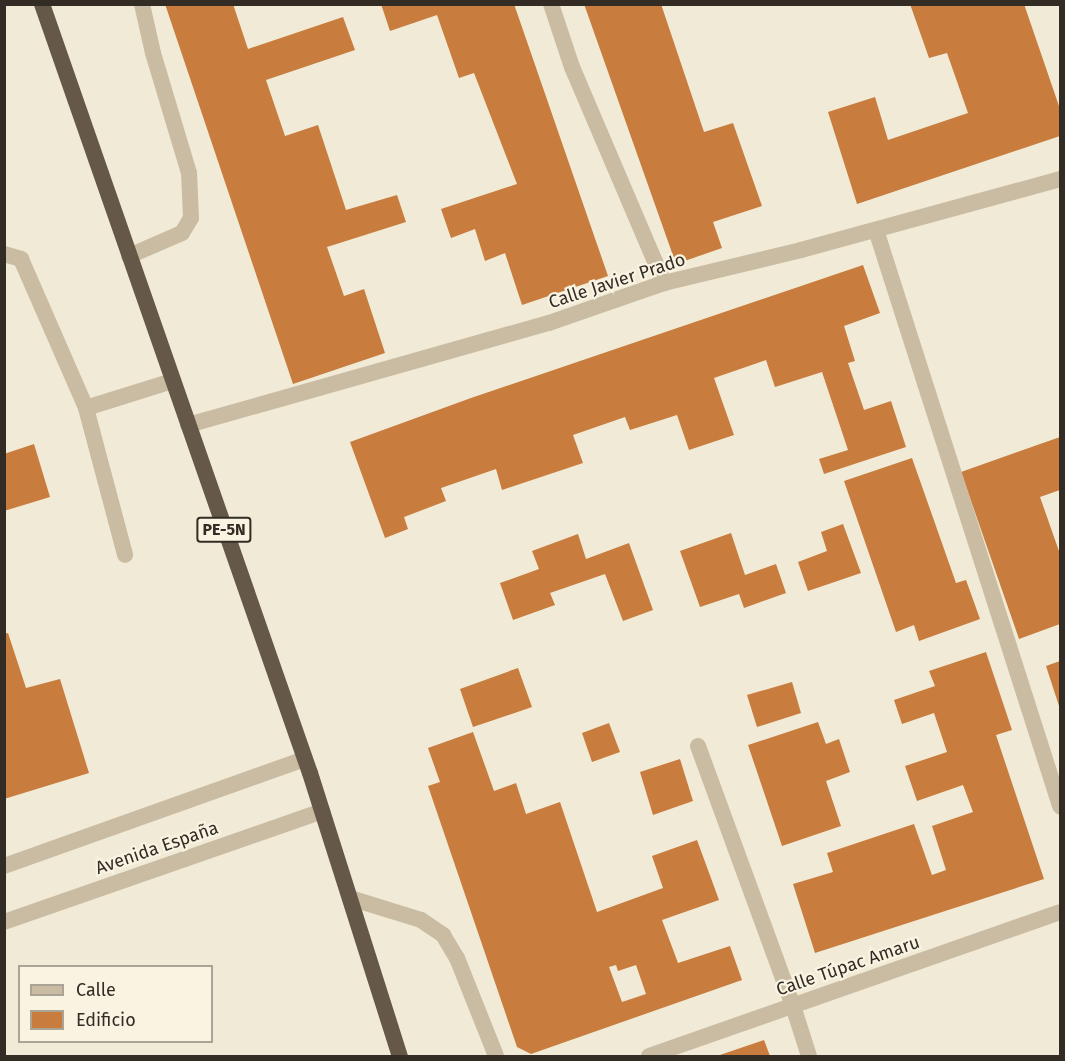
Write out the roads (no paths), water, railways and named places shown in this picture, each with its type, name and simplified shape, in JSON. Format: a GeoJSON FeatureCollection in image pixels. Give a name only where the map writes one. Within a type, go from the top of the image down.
{"type":"FeatureCollection","features":[{"type":"Feature","properties":{"kind":"highway","name":"PE-5N"},"geometry":{"type":"LineString","coordinates":[[42,4],[322,811],[400,1056]]}},
{"type":"Feature","properties":{"kind":"street"},"geometry":{"type":"LineString","coordinates":[[129,256],[182,233],[191,218],[189,173],[153,53],[142,4]]}},
{"type":"Feature","properties":{"kind":"street"},"geometry":{"type":"LineString","coordinates":[[551,4],[572,67],[664,283]]}},
{"type":"Feature","properties":{"kind":"street","name":"Calle Javier Prado"},"geometry":{"type":"LineString","coordinates":[[188,425],[549,323],[664,283],[876,230],[1060,179]]}},
{"type":"Feature","properties":{"kind":"street"},"geometry":{"type":"LineString","coordinates":[[876,230],[1060,806]]}},
{"type":"Feature","properties":{"kind":"street"},"geometry":{"type":"LineString","coordinates":[[4,254],[21,259],[86,408],[125,555]]}},
{"type":"Feature","properties":{"kind":"street"},"geometry":{"type":"LineString","coordinates":[[86,408],[172,381]]}},
{"type":"Feature","properties":{"kind":"street"},"geometry":{"type":"LineString","coordinates":[[698,746],[794,1006],[809,1056]]}},
{"type":"Feature","properties":{"kind":"street","name":"Avenida España"},"geometry":{"type":"LineString","coordinates":[[4,866],[304,759]]}},
{"type":"Feature","properties":{"kind":"street","name":"Avenida España"},"geometry":{"type":"LineString","coordinates":[[4,922],[322,811]]}},
{"type":"Feature","properties":{"kind":"street"},"geometry":{"type":"LineString","coordinates":[[350,898],[421,920],[443,935],[457,958],[496,1056]]}},
{"type":"Feature","properties":{"kind":"street","name":"Calle Túpac Amaru"},"geometry":{"type":"LineString","coordinates":[[649,1056],[1060,912]]}}]}
